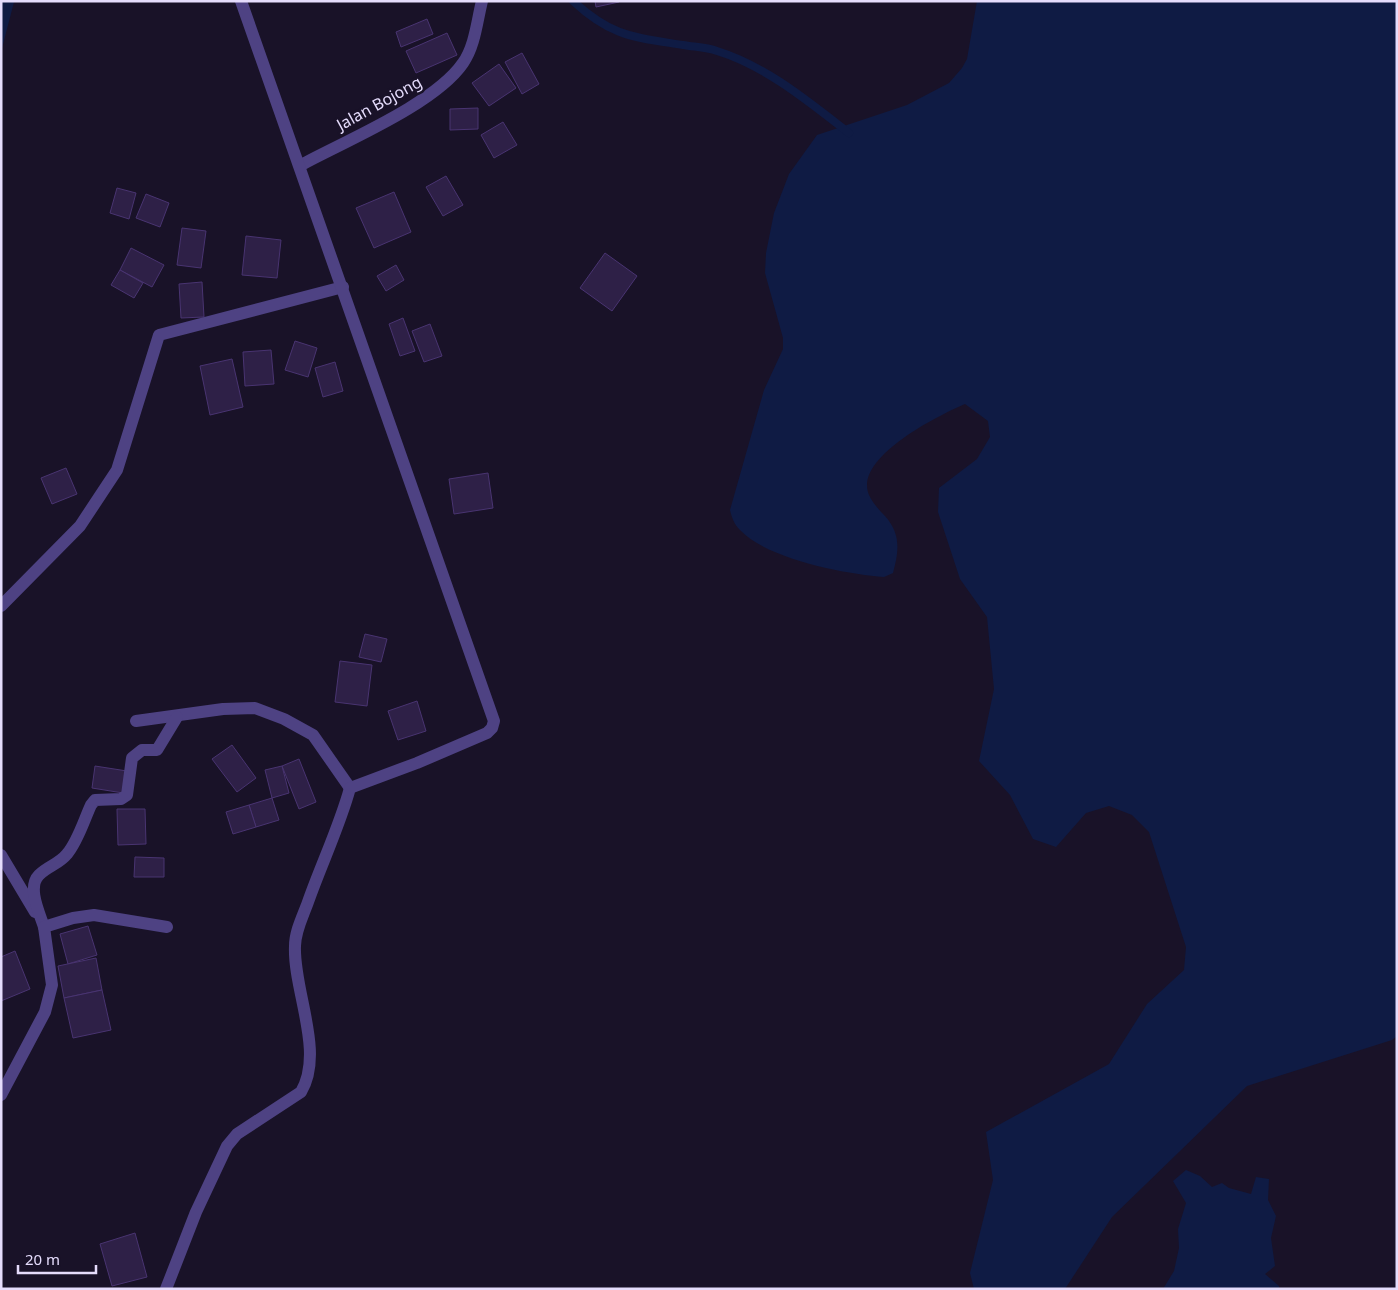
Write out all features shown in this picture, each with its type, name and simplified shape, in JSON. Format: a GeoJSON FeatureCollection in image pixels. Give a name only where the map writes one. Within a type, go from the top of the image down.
{"type":"FeatureCollection","features":[{"type":"Feature","properties":{"kind":"street"},"geometry":{"type":"LineString","coordinates":[[241,1],[301,165],[494,721],[492,728],[486,733],[417,763],[350,788]]}},
{"type":"Feature","properties":{"kind":"street","name":"Jalan Bojong"},"geometry":{"type":"LineString","coordinates":[[301,165],[423,100],[450,79],[464,63],[472,42],[482,1]]}},
{"type":"Feature","properties":{"kind":"street"},"geometry":{"type":"LineString","coordinates":[[1,606],[80,526],[116,470],[159,335],[343,287]]}},
{"type":"Feature","properties":{"kind":"street"},"geometry":{"type":"LineString","coordinates":[[136,721],[177,717],[223,709],[255,708],[284,719],[313,735],[350,788],[345,808],[334,831],[296,934],[296,968],[308,1040],[307,1082],[301,1092],[241,1131],[228,1146],[196,1212],[166,1289]]}},
{"type":"Feature","properties":{"kind":"street"},"geometry":{"type":"LineString","coordinates":[[1,1095],[45,1012],[52,985],[44,927],[34,884],[39,875],[60,862],[69,851],[95,800],[121,800],[127,795],[132,758],[142,750],[157,750],[177,717]]}},
{"type":"Feature","properties":{"kind":"street"},"geometry":{"type":"LineString","coordinates":[[1,855],[44,927]]}},
{"type":"Feature","properties":{"kind":"street"},"geometry":{"type":"LineString","coordinates":[[44,927],[73,918],[94,916],[167,927]]}},
{"type":"Feature","properties":{"kind":"water"},"geometry":{"type":"Polygon","coordinates":[[[1,1],[14,2],[1,52],[1,1]]]}},
{"type":"Feature","properties":{"kind":"water"},"geometry":{"type":"Polygon","coordinates":[[[977,1],[1397,1],[1397,1036],[1392,1040],[1247,1086],[1112,1217],[1065,1289],[974,1289],[970,1273],[993,1180],[986,1132],[1109,1064],[1147,1004],[1184,970],[1186,947],[1149,832],[1132,815],[1109,806],[1086,813],[1056,847],[1033,839],[1010,795],[979,761],[994,689],[987,617],[960,579],[938,512],[939,488],[977,459],[990,437],[988,421],[965,404],[919,428],[901,440],[885,453],[874,467],[867,481],[869,495],[894,529],[897,543],[897,557],[893,573],[884,577],[829,568],[787,557],[752,540],[736,525],[730,510],[764,390],[783,349],[783,338],[765,273],[766,253],[774,213],[789,174],[817,135],[907,105],[949,83],[967,59],[977,1]]]}},
{"type":"Feature","properties":{"kind":"water"},"geometry":{"type":"Polygon","coordinates":[[[1186,1170],[1200,1176],[1212,1187],[1222,1183],[1229,1188],[1251,1194],[1256,1177],[1269,1179],[1268,1200],[1276,1216],[1271,1238],[1275,1266],[1265,1274],[1279,1286],[1279,1289],[1163,1289],[1174,1271],[1179,1248],[1178,1229],[1186,1203],[1173,1181],[1186,1170]]]}},
{"type":"Feature","properties":{"kind":"building"},"geometry":{"type":"Polygon","coordinates":[[[595,1],[619,1],[619,2],[596,7],[595,1]]]}},
{"type":"Feature","properties":{"kind":"building"},"geometry":{"type":"Polygon","coordinates":[[[427,19],[433,34],[401,47],[396,32],[427,19]]]}},
{"type":"Feature","properties":{"kind":"building"},"geometry":{"type":"Polygon","coordinates":[[[447,33],[457,55],[416,73],[406,51],[447,33]]]}},
{"type":"Feature","properties":{"kind":"building"},"geometry":{"type":"Polygon","coordinates":[[[522,53],[539,84],[522,94],[505,62],[522,53]]]}},
{"type":"Feature","properties":{"kind":"building"},"geometry":{"type":"Polygon","coordinates":[[[499,64],[516,88],[489,106],[472,83],[499,64]]]}},
{"type":"Feature","properties":{"kind":"building"},"geometry":{"type":"Polygon","coordinates":[[[478,108],[478,129],[450,130],[450,109],[478,108]]]}},
{"type":"Feature","properties":{"kind":"building"},"geometry":{"type":"Polygon","coordinates":[[[503,122],[517,145],[494,158],[481,135],[503,122]]]}},
{"type":"Feature","properties":{"kind":"building"},"geometry":{"type":"Polygon","coordinates":[[[446,176],[463,205],[443,216],[426,187],[446,176]]]}},
{"type":"Feature","properties":{"kind":"building"},"geometry":{"type":"Polygon","coordinates":[[[117,188],[136,193],[129,219],[110,213],[117,188]]]}},
{"type":"Feature","properties":{"kind":"building"},"geometry":{"type":"Polygon","coordinates":[[[394,192],[411,232],[374,248],[356,208],[394,192]]]}},
{"type":"Feature","properties":{"kind":"building"},"geometry":{"type":"Polygon","coordinates":[[[146,194],[169,203],[160,227],[136,218],[146,194]]]}},
{"type":"Feature","properties":{"kind":"building"},"geometry":{"type":"Polygon","coordinates":[[[182,228],[206,231],[201,268],[177,265],[182,228]]]}},
{"type":"Feature","properties":{"kind":"building"},"geometry":{"type":"Polygon","coordinates":[[[246,236],[281,240],[277,278],[242,275],[246,236]]]}},
{"type":"Feature","properties":{"kind":"building"},"geometry":{"type":"Polygon","coordinates":[[[131,248],[164,265],[152,287],[120,270],[131,248]]]}},
{"type":"Feature","properties":{"kind":"building"},"geometry":{"type":"Polygon","coordinates":[[[605,253],[637,276],[612,311],[580,288],[605,253]]]}},
{"type":"Feature","properties":{"kind":"building"},"geometry":{"type":"Polygon","coordinates":[[[396,265],[404,280],[386,291],[377,276],[396,265]]]}},
{"type":"Feature","properties":{"kind":"building"},"geometry":{"type":"Polygon","coordinates":[[[120,270],[143,283],[134,298],[111,285],[120,270]]]}},
{"type":"Feature","properties":{"kind":"building"},"geometry":{"type":"Polygon","coordinates":[[[202,282],[204,317],[181,318],[179,284],[202,282]]]}},
{"type":"Feature","properties":{"kind":"building"},"geometry":{"type":"Polygon","coordinates":[[[403,318],[415,351],[400,356],[389,324],[403,318]]]}},
{"type":"Feature","properties":{"kind":"building"},"geometry":{"type":"Polygon","coordinates":[[[430,324],[442,356],[424,362],[412,331],[430,324]]]}},
{"type":"Feature","properties":{"kind":"building"},"geometry":{"type":"Polygon","coordinates":[[[295,341],[317,348],[308,377],[285,370],[295,341]]]}},
{"type":"Feature","properties":{"kind":"building"},"geometry":{"type":"Polygon","coordinates":[[[271,350],[274,384],[245,386],[243,352],[271,350]]]}},
{"type":"Feature","properties":{"kind":"building"},"geometry":{"type":"Polygon","coordinates":[[[232,359],[243,407],[210,415],[200,366],[232,359]]]}},
{"type":"Feature","properties":{"kind":"building"},"geometry":{"type":"Polygon","coordinates":[[[335,362],[343,391],[323,397],[315,368],[335,362]]]}},
{"type":"Feature","properties":{"kind":"building"},"geometry":{"type":"Polygon","coordinates":[[[66,468],[77,494],[52,504],[41,478],[66,468]]]}},
{"type":"Feature","properties":{"kind":"building"},"geometry":{"type":"Polygon","coordinates":[[[488,473],[493,508],[454,514],[449,479],[488,473]]]}},
{"type":"Feature","properties":{"kind":"building"},"geometry":{"type":"Polygon","coordinates":[[[365,634],[387,639],[381,662],[359,657],[365,634]]]}},
{"type":"Feature","properties":{"kind":"building"},"geometry":{"type":"Polygon","coordinates":[[[340,661],[372,665],[367,706],[335,702],[340,661]]]}},
{"type":"Feature","properties":{"kind":"building"},"geometry":{"type":"Polygon","coordinates":[[[417,701],[426,731],[398,740],[388,711],[417,701]]]}},
{"type":"Feature","properties":{"kind":"building"},"geometry":{"type":"Polygon","coordinates":[[[232,745],[256,778],[237,792],[212,759],[232,745]]]}},
{"type":"Feature","properties":{"kind":"building"},"geometry":{"type":"Polygon","coordinates":[[[299,759],[316,802],[299,809],[282,766],[299,759]]]}},
{"type":"Feature","properties":{"kind":"building"},"geometry":{"type":"Polygon","coordinates":[[[95,766],[127,771],[123,793],[92,788],[95,766]]]}},
{"type":"Feature","properties":{"kind":"building"},"geometry":{"type":"Polygon","coordinates":[[[282,766],[289,793],[272,798],[265,770],[282,766]]]}},
{"type":"Feature","properties":{"kind":"building"},"geometry":{"type":"Polygon","coordinates":[[[272,798],[279,820],[256,827],[249,805],[272,798]]]}},
{"type":"Feature","properties":{"kind":"building"},"geometry":{"type":"Polygon","coordinates":[[[249,805],[256,827],[233,834],[226,812],[249,805]]]}},
{"type":"Feature","properties":{"kind":"building"},"geometry":{"type":"Polygon","coordinates":[[[117,809],[145,809],[146,844],[118,845],[117,809]]]}},
{"type":"Feature","properties":{"kind":"building"},"geometry":{"type":"Polygon","coordinates":[[[135,857],[164,858],[164,877],[134,877],[135,857]]]}},
{"type":"Feature","properties":{"kind":"building"},"geometry":{"type":"Polygon","coordinates":[[[88,926],[97,955],[68,964],[60,934],[88,926]]]}},
{"type":"Feature","properties":{"kind":"building"},"geometry":{"type":"Polygon","coordinates":[[[15,951],[30,989],[1,1001],[1,957],[15,951]]]}},
{"type":"Feature","properties":{"kind":"building"},"geometry":{"type":"Polygon","coordinates":[[[96,958],[102,990],[64,998],[58,966],[96,958]]]}},
{"type":"Feature","properties":{"kind":"building"},"geometry":{"type":"Polygon","coordinates":[[[102,990],[111,1030],[73,1038],[64,998],[102,990]]]}},
{"type":"Feature","properties":{"kind":"building"},"geometry":{"type":"Polygon","coordinates":[[[135,1233],[147,1277],[112,1286],[100,1244],[135,1233]]]}},
{"type":"Feature","properties":{"kind":"waterway"},"geometry":{"type":"LineString","coordinates":[[573,1],[600,22],[624,34],[713,50],[753,66],[786,86],[849,133]]}}]}
